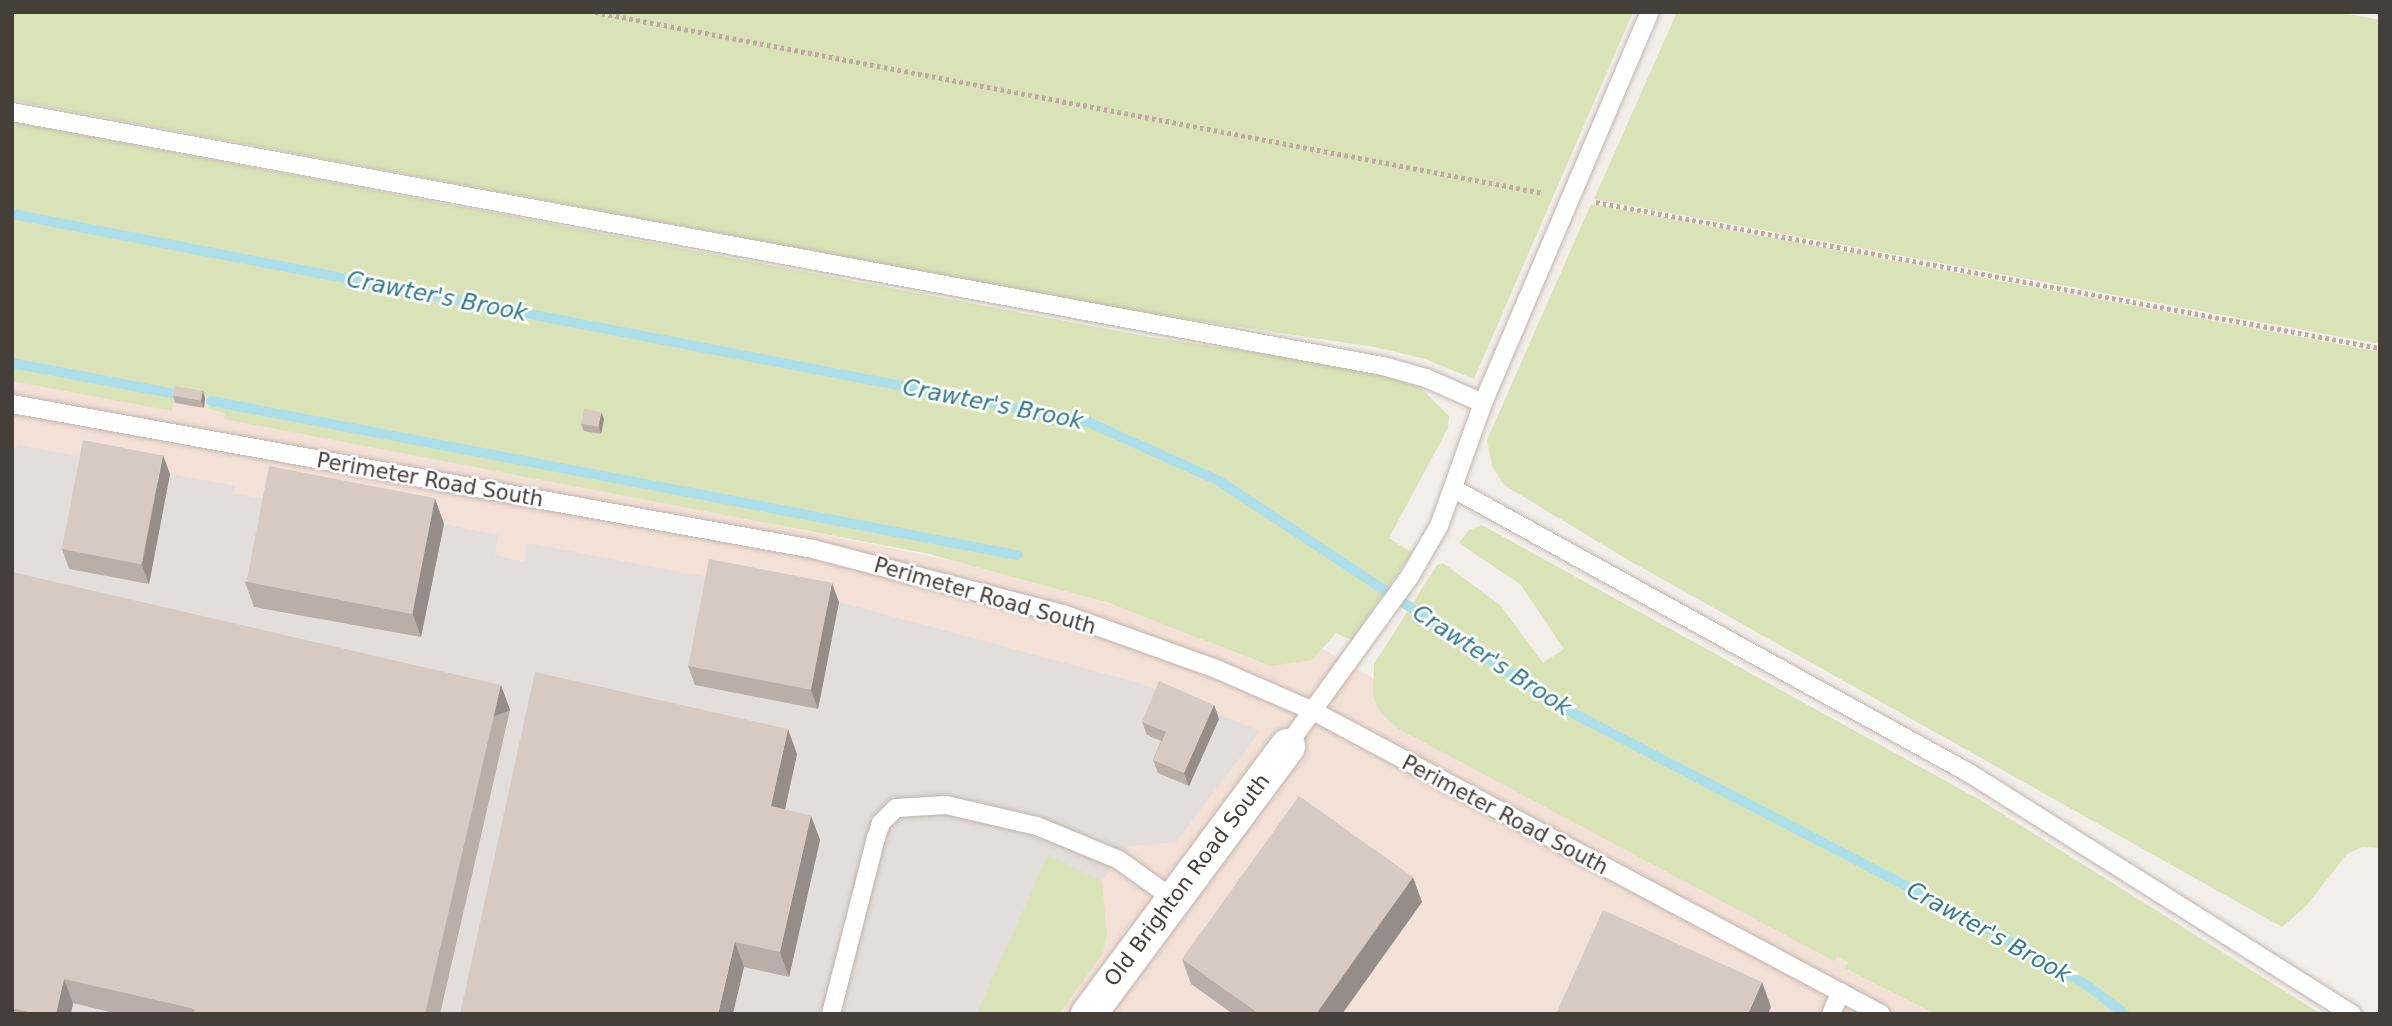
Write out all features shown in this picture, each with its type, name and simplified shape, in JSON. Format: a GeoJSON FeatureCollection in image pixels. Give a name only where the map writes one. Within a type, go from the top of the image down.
{"type":"FeatureCollection","features":[{"type":"Feature","properties":{"kind":"street","name":"Old Brighton Road South"},"geometry":{"type":"LineString","coordinates":[[1091,1013],[1172,898],[1287,746]]}},
{"type":"Feature","properties":{"kind":"lane"},"geometry":{"type":"LineString","coordinates":[[1287,746],[1410,576],[1454,489],[1483,403],[1650,12]]}},
{"type":"Feature","properties":{"kind":"lane"},"geometry":{"type":"LineString","coordinates":[[12,112],[1383,366],[1426,378],[1483,403]]}},
{"type":"Feature","properties":{"kind":"lane","name":"Perimeter Road South"},"geometry":{"type":"LineString","coordinates":[[12,404],[813,549],[1063,614],[1219,670],[1313,711],[1881,1014]]}},
{"type":"Feature","properties":{"kind":"lane"},"geometry":{"type":"LineString","coordinates":[[1454,489],[1969,773],[2352,1014]]}},
{"type":"Feature","properties":{"kind":"lane"},"geometry":{"type":"LineString","coordinates":[[831,1014],[876,838],[888,813],[896,808],[946,805],[1037,826],[1119,860],[1172,898]]}},
{"type":"Feature","properties":{"kind":"lane"},"geometry":{"type":"LineString","coordinates":[[1831,1014],[1841,992]]}},
{"type":"Feature","properties":{"kind":"path"},"geometry":{"type":"LineString","coordinates":[[595,12],[2380,348]]}},
{"type":"Feature","properties":{"kind":"shaded area"},"geometry":{"type":"Polygon","coordinates":[[[12,373],[174,403],[176,391],[210,397],[208,409],[1007,572],[1137,613],[1263,664],[1319,647],[1954,1014],[12,1014],[12,373]]]}},
{"type":"Feature","properties":{"kind":"shaded area"},"geometry":{"type":"Polygon","coordinates":[[[19,445],[235,486],[234,494],[275,500],[278,490],[498,535],[495,555],[524,562],[527,543],[839,602],[1139,683],[1260,731],[1176,842],[1128,846],[1102,881],[1048,856],[976,1014],[12,1014],[12,450],[19,445]]]}},
{"type":"Feature","properties":{"kind":"green space"},"geometry":{"type":"Polygon","coordinates":[[[12,12],[1633,12],[1474,379],[1425,359],[1375,347],[1133,311],[12,100],[12,12]]]}},
{"type":"Feature","properties":{"kind":"green space"},"geometry":{"type":"Polygon","coordinates":[[[1677,12],[2337,12],[2380,20],[2380,344],[1594,199],[1677,12]]]}},
{"type":"Feature","properties":{"kind":"green space"},"geometry":{"type":"Polygon","coordinates":[[[12,122],[1150,337],[1360,368],[1421,388],[1449,416],[1448,428],[1389,538],[1412,553],[1351,640],[1336,633],[1312,660],[1270,666],[1109,603],[929,554],[224,419],[225,413],[208,409],[210,397],[176,391],[172,411],[12,381],[12,122]]]}},
{"type":"Feature","properties":{"kind":"green space"},"geometry":{"type":"Polygon","coordinates":[[[1591,204],[2380,352],[2380,848],[2362,847],[2347,854],[2307,905],[2282,927],[1630,561],[1504,485],[1492,466],[1487,440],[1591,204]]]}},
{"type":"Feature","properties":{"kind":"green space"},"geometry":{"type":"Polygon","coordinates":[[[1482,525],[1982,801],[2321,1014],[1935,1014],[1845,968],[1848,962],[1838,956],[1834,961],[1397,728],[1380,712],[1373,697],[1374,664],[1437,565],[1443,563],[1500,605],[1543,663],[1564,649],[1521,585],[1459,543],[1469,530],[1482,525]]]}},
{"type":"Feature","properties":{"kind":"green space"},"geometry":{"type":"Polygon","coordinates":[[[1048,855],[1102,881],[1107,935],[1103,953],[1059,1014],[976,1014],[1048,855]]]}},
{"type":"Feature","properties":{"kind":"building"},"geometry":{"type":"Polygon","coordinates":[[[175,386],[203,391],[201,401],[173,396],[175,386]]]}},
{"type":"Feature","properties":{"kind":"building"},"geometry":{"type":"Polygon","coordinates":[[[584,409],[601,412],[598,427],[581,424],[584,409]]]}},
{"type":"Feature","properties":{"kind":"building"},"geometry":{"type":"Polygon","coordinates":[[[83,440],[163,455],[141,564],[62,549],[83,440]]]}},
{"type":"Feature","properties":{"kind":"building"},"geometry":{"type":"Polygon","coordinates":[[[269,466],[435,498],[412,614],[246,582],[269,466]]]}},
{"type":"Feature","properties":{"kind":"building"},"geometry":{"type":"Polygon","coordinates":[[[709,559],[832,583],[811,690],[688,666],[709,559]]]}},
{"type":"Feature","properties":{"kind":"building"},"geometry":{"type":"Polygon","coordinates":[[[12,572],[501,685],[425,1014],[193,1014],[195,1009],[64,979],[56,1014],[37,1014],[12,1008],[12,572]]]}},
{"type":"Feature","properties":{"kind":"building"},"geometry":{"type":"Polygon","coordinates":[[[535,672],[788,729],[771,806],[811,816],[780,952],[735,942],[718,1014],[460,1014],[535,672]]]}},
{"type":"Feature","properties":{"kind":"building"},"geometry":{"type":"Polygon","coordinates":[[[1159,681],[1214,705],[1184,773],[1153,760],[1166,732],[1142,722],[1159,681]]]}},
{"type":"Feature","properties":{"kind":"building"},"geometry":{"type":"Polygon","coordinates":[[[1299,796],[1413,877],[1316,1014],[1259,1014],[1182,959],[1299,796]]]}},
{"type":"Feature","properties":{"kind":"building"},"geometry":{"type":"Polygon","coordinates":[[[1603,910],[1762,982],[1748,1014],[1556,1014],[1603,910]]]}},
{"type":"Feature","properties":{"kind":"waterway","name":"Crawter's Brook"},"geometry":{"type":"LineString","coordinates":[[12,214],[1088,422],[1219,481],[1565,709],[1972,920],[2088,986],[2125,1014]]}},
{"type":"Feature","properties":{"kind":"waterway"},"geometry":{"type":"LineString","coordinates":[[12,363],[171,393]]}},
{"type":"Feature","properties":{"kind":"waterway"},"geometry":{"type":"LineString","coordinates":[[211,401],[1017,555]]}}]}
